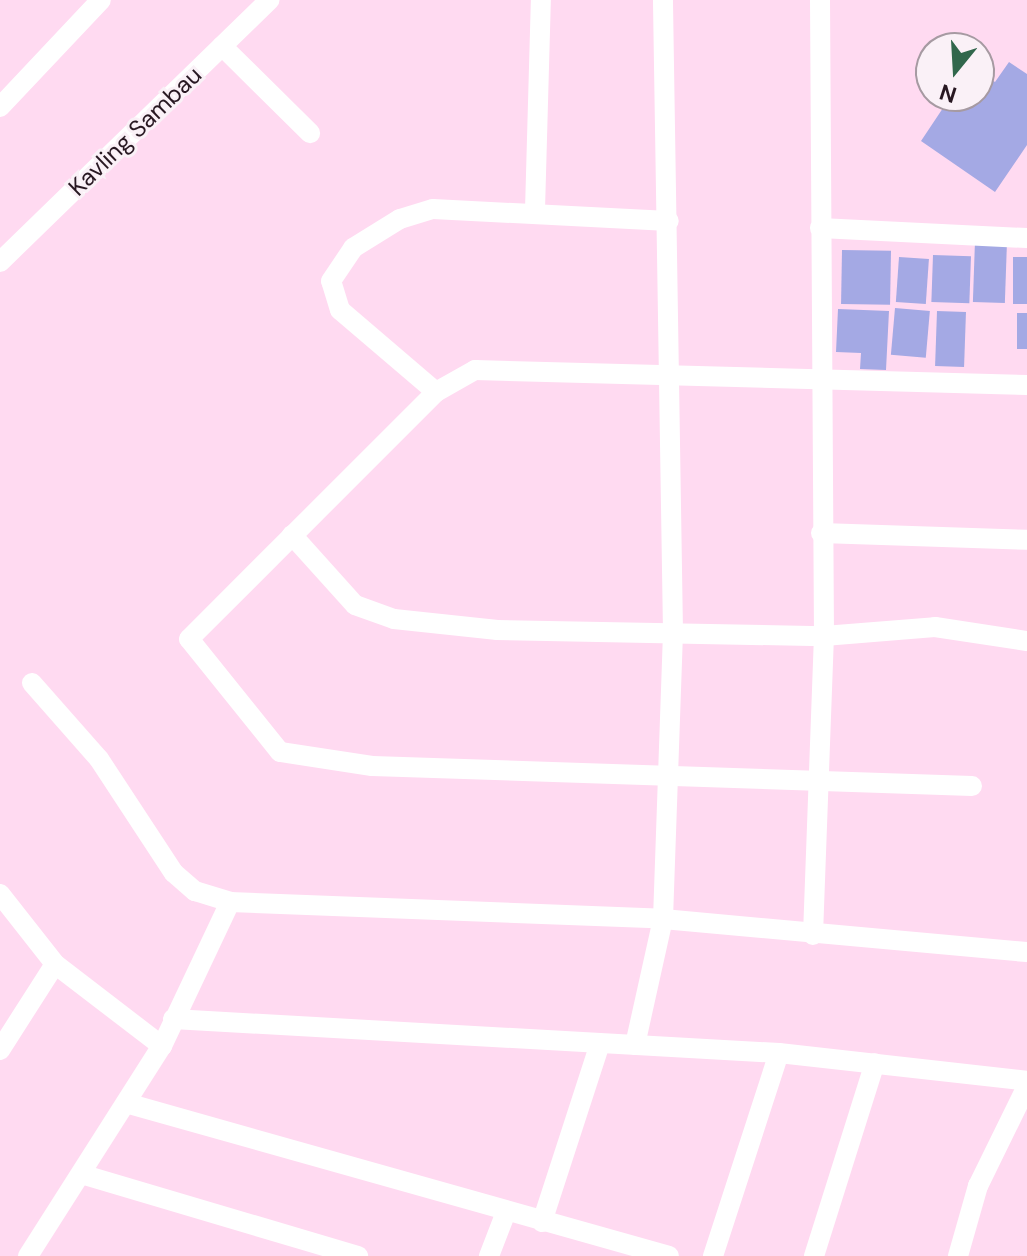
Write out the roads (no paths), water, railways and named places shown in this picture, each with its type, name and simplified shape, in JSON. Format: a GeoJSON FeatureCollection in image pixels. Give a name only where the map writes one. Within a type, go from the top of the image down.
{"type":"FeatureCollection","features":[{"type":"Feature","properties":{"kind":"street"},"geometry":{"type":"LineString","coordinates":[[0,107],[101,0]]}},
{"type":"Feature","properties":{"kind":"street","name":"Kavling Sambau"},"geometry":{"type":"LineString","coordinates":[[0,262],[269,0]]}},
{"type":"Feature","properties":{"kind":"street"},"geometry":{"type":"LineString","coordinates":[[535,210],[541,0]]}},
{"type":"Feature","properties":{"kind":"street"},"geometry":{"type":"LineString","coordinates":[[635,1045],[663,919],[673,632],[673,374],[663,0]]}},
{"type":"Feature","properties":{"kind":"street"},"geometry":{"type":"LineString","coordinates":[[813,935],[816,784],[824,636],[820,0]]}},
{"type":"Feature","properties":{"kind":"street"},"geometry":{"type":"LineString","coordinates":[[222,46],[310,133]]}},
{"type":"Feature","properties":{"kind":"street"},"geometry":{"type":"LineString","coordinates":[[436,392],[340,310],[331,290],[337,265],[415,212],[535,210],[669,221]]}},
{"type":"Feature","properties":{"kind":"street"},"geometry":{"type":"LineString","coordinates":[[820,228],[1027,238]]}},
{"type":"Feature","properties":{"kind":"street"},"geometry":{"type":"LineString","coordinates":[[972,786],[816,784],[666,775],[372,766],[280,752],[189,639],[436,392],[475,370],[1027,385]]}},
{"type":"Feature","properties":{"kind":"street"},"geometry":{"type":"LineString","coordinates":[[821,533],[1027,540]]}},
{"type":"Feature","properties":{"kind":"street"},"geometry":{"type":"LineString","coordinates":[[292,535],[355,605],[394,619],[497,630],[824,636],[935,627],[1027,641]]}},
{"type":"Feature","properties":{"kind":"street"},"geometry":{"type":"LineString","coordinates":[[32,683],[99,759],[174,873],[195,891],[230,902],[663,919],[1027,952]]}},
{"type":"Feature","properties":{"kind":"street"},"geometry":{"type":"LineString","coordinates":[[0,894],[55,964],[162,1046]]}},
{"type":"Feature","properties":{"kind":"street"},"geometry":{"type":"LineString","coordinates":[[28,1256],[162,1046],[230,902]]}},
{"type":"Feature","properties":{"kind":"street"},"geometry":{"type":"LineString","coordinates":[[0,1050],[55,964]]}},
{"type":"Feature","properties":{"kind":"street"},"geometry":{"type":"LineString","coordinates":[[173,1019],[779,1053],[1027,1083],[978,1186],[958,1256]]}},
{"type":"Feature","properties":{"kind":"street"},"geometry":{"type":"LineString","coordinates":[[542,1222],[600,1043]]}},
{"type":"Feature","properties":{"kind":"street"},"geometry":{"type":"LineString","coordinates":[[713,1256],[779,1053]]}},
{"type":"Feature","properties":{"kind":"street"},"geometry":{"type":"LineString","coordinates":[[814,1256],[875,1063]]}},
{"type":"Feature","properties":{"kind":"street"},"geometry":{"type":"LineString","coordinates":[[126,1103],[669,1256]]}},
{"type":"Feature","properties":{"kind":"street"},"geometry":{"type":"LineString","coordinates":[[81,1174],[358,1256]]}},
{"type":"Feature","properties":{"kind":"street"},"geometry":{"type":"LineString","coordinates":[[489,1256],[506,1212]]}}]}
